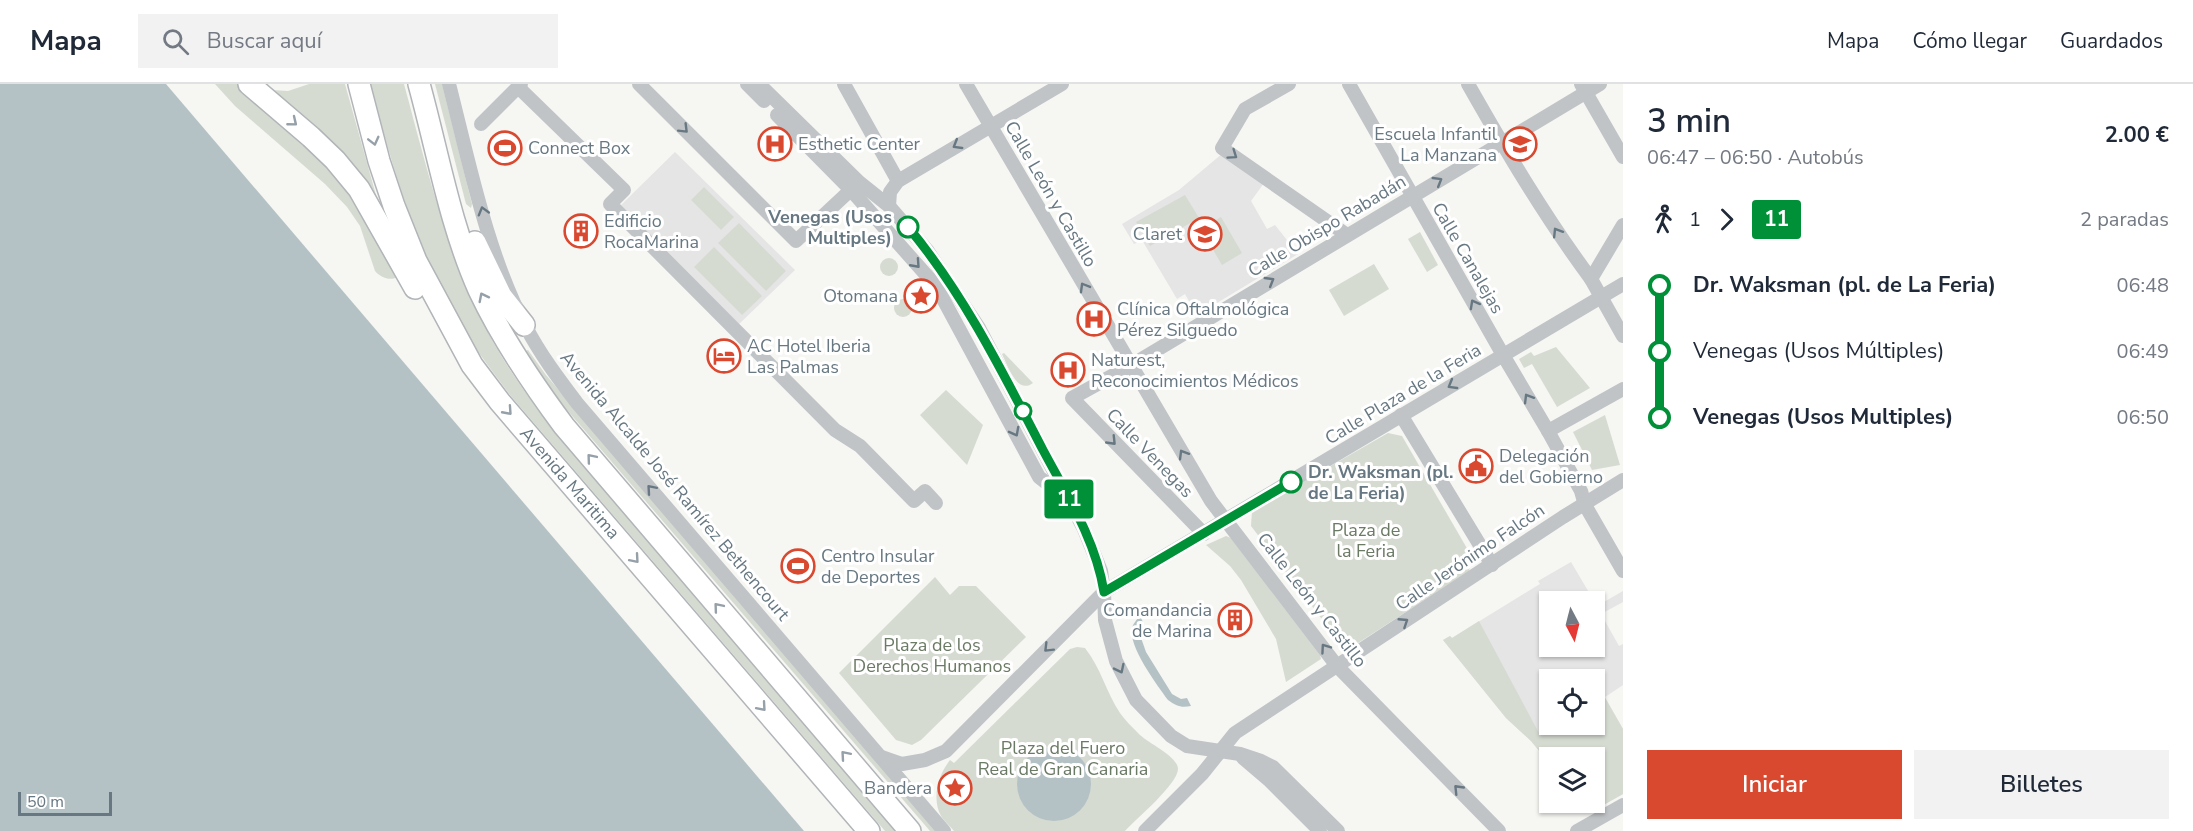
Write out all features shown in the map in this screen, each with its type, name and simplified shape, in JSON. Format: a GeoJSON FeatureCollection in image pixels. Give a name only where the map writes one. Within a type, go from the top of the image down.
{"type":"FeatureCollection","features":[{"type":"Feature","properties":{"kind":"highway"},"geometry":{"type":"LineString","coordinates":[[249,84],[311,137],[360,189],[434,322],[472,365]]}},
{"type":"Feature","properties":{"kind":"highway","name":"Avenida Maritima"},"geometry":{"type":"LineString","coordinates":[[359,84],[379,161],[401,224],[416,261],[472,365],[500,402],[869,831]]}},
{"type":"Feature","properties":{"kind":"highway","name":"Avenida Maritima"},"geometry":{"type":"LineString","coordinates":[[419,84],[452,216],[479,289],[505,341],[532,383],[564,426],[910,831]]}},
{"type":"Feature","properties":{"kind":"highway"},"geometry":{"type":"LineString","coordinates":[[425,107],[455,183],[477,249],[501,296],[525,325]]}},
{"type":"Feature","properties":{"kind":"street","name":"Avenida Alcalde José Ramírez Bethencourt"},"geometry":{"type":"LineString","coordinates":[[449,84],[498,262],[525,325],[543,358],[577,402],[944,831]]}},
{"type":"Feature","properties":{"kind":"street"},"geometry":{"type":"LineString","coordinates":[[747,84],[855,186],[889,206],[927,250],[979,328],[1084,529],[1101,572],[1109,639],[1116,661],[1136,700],[1172,736],[1187,746],[1240,754],[1273,767],[1338,831]]}},
{"type":"Feature","properties":{"kind":"street"},"geometry":{"type":"LineString","coordinates":[[759,84],[855,186],[936,286],[1039,477],[1054,489],[1101,572]]}},
{"type":"Feature","properties":{"kind":"street"},"geometry":{"type":"LineString","coordinates":[[844,84],[898,181]]}},
{"type":"Feature","properties":{"kind":"street","name":"Calle León y Castillo"},"geometry":{"type":"LineString","coordinates":[[966,84],[1211,501],[1337,666],[1499,831]]}},
{"type":"Feature","properties":{"kind":"street"},"geometry":{"type":"LineString","coordinates":[[889,206],[890,192],[898,181],[1062,84]]}},
{"type":"Feature","properties":{"kind":"street"},"geometry":{"type":"LineString","coordinates":[[1289,84],[1245,109],[1222,148],[1347,235]]}},
{"type":"Feature","properties":{"kind":"street","name":"Calle Canalejas"},"geometry":{"type":"LineString","coordinates":[[1349,84],[1548,431],[1581,491],[1585,505],[1623,571]]}},
{"type":"Feature","properties":{"kind":"street"},"geometry":{"type":"LineString","coordinates":[[1468,84],[1501,143],[1565,244],[1591,279],[1623,336]]}},
{"type":"Feature","properties":{"kind":"street","name":"Calle Obispo Rabadán"},"geometry":{"type":"LineString","coordinates":[[1072,398],[1130,366],[1412,197],[1501,143],[1583,88],[1600,84]]}},
{"type":"Feature","properties":{"kind":"street"},"geometry":{"type":"LineString","coordinates":[[481,124],[520,85],[624,190],[610,204],[834,430],[860,446],[914,501],[925,491],[936,503]]}},
{"type":"Feature","properties":{"kind":"street"},"geometry":{"type":"LineString","coordinates":[[642,85],[796,241],[855,186]]}},
{"type":"Feature","properties":{"kind":"street"},"geometry":{"type":"LineString","coordinates":[[1583,88],[1623,157]]}},
{"type":"Feature","properties":{"kind":"street"},"geometry":{"type":"LineString","coordinates":[[1591,279],[1623,225]]}},
{"type":"Feature","properties":{"kind":"street","name":"Calle Plaza de la Feria"},"geometry":{"type":"LineString","coordinates":[[881,757],[902,764],[925,760],[946,751],[1104,592],[1623,284]]}},
{"type":"Feature","properties":{"kind":"street"},"geometry":{"type":"LineString","coordinates":[[1548,431],[1623,389]]}},
{"type":"Feature","properties":{"kind":"street","name":"Calle Venegas"},"geometry":{"type":"LineString","coordinates":[[1072,398],[1203,534]]}},
{"type":"Feature","properties":{"kind":"street"},"geometry":{"type":"LineString","coordinates":[[1401,415],[1492,565]]}},
{"type":"Feature","properties":{"kind":"street","name":"Calle Jerónimo Falcón"},"geometry":{"type":"LineString","coordinates":[[1337,666],[1623,480]]}},
{"type":"Feature","properties":{"kind":"street"},"geometry":{"type":"LineString","coordinates":[[1145,831],[1202,774],[1235,733],[1337,666]]}},
{"type":"Feature","properties":{"kind":"street"},"geometry":{"type":"LineString","coordinates":[[1240,754],[1320,831]]}},
{"type":"Feature","properties":{"kind":"street"},"geometry":{"type":"LineString","coordinates":[[1577,831],[1621,810]]}},
{"type":"Feature","properties":{"kind":"shaded area"},"geometry":{"type":"Polygon","coordinates":[[[0,84],[166,84],[804,831],[0,831],[0,84]]]}},
{"type":"Feature","properties":{"kind":"shaded area"},"geometry":{"type":"Polygon","coordinates":[[[675,152],[795,270],[739,324],[620,206],[675,152]]]}},
{"type":"Feature","properties":{"kind":"shaded area","name":"Claret"},"geometry":{"type":"Polygon","coordinates":[[[1223,153],[1264,183],[1251,201],[1267,229],[1275,225],[1298,254],[1197,315],[1185,294],[1177,299],[1142,240],[1134,244],[1122,224],[1179,190],[1223,153]]]}},
{"type":"Feature","properties":{"kind":"shaded area"},"geometry":{"type":"Polygon","coordinates":[[[1571,562],[1588,591],[1539,591],[1539,657],[1605,657],[1605,621],[1619,646],[1623,644],[1623,685],[1605,697],[1623,729],[1623,794],[1605,804],[1605,747],[1539,747],[1539,751],[1506,718],[1443,640],[1450,636],[1452,638],[1540,584],[1538,581],[1571,562]]]}},
{"type":"Feature","properties":{"kind":"shaded area"},"geometry":{"type":"Polygon","coordinates":[[[1623,591],[1623,602],[1605,612],[1605,601],[1623,591]]]}},
{"type":"Feature","properties":{"kind":"shaded area"},"geometry":{"type":"Polygon","coordinates":[[[1140,616],[1144,624],[1140,635],[1146,652],[1172,694],[1181,699],[1187,698],[1191,706],[1179,706],[1168,700],[1144,665],[1132,636],[1133,626],[1140,616]]]}},
{"type":"Feature","properties":{"kind":"shaded area"},"geometry":{"type":"Polygon","coordinates":[[[1054,747],[1075,753],[1085,763],[1091,784],[1085,805],[1075,815],[1054,821],[1033,815],[1023,805],[1017,784],[1023,763],[1033,753],[1054,747]]]}},
{"type":"Feature","properties":{"kind":"green space"},"geometry":{"type":"Polygon","coordinates":[[[215,84],[239,84],[343,180],[398,277],[386,278],[375,271],[360,226],[347,207],[325,184],[235,106],[215,84]]]}},
{"type":"Feature","properties":{"kind":"green space"},"geometry":{"type":"Polygon","coordinates":[[[309,84],[345,84],[379,206],[272,90],[288,91],[309,84]]]}},
{"type":"Feature","properties":{"kind":"green space"},"geometry":{"type":"Polygon","coordinates":[[[370,84],[404,84],[441,216],[464,280],[493,342],[528,396],[588,471],[897,831],[885,831],[510,395],[474,346],[440,289],[416,232],[405,203],[370,84]]]}},
{"type":"Feature","properties":{"kind":"green space"},"geometry":{"type":"Polygon","coordinates":[[[435,84],[442,84],[472,204],[471,208],[466,204],[435,84]]]}},
{"type":"Feature","properties":{"kind":"green space"},"geometry":{"type":"Polygon","coordinates":[[[704,187],[734,217],[721,230],[691,200],[704,187]]]}},
{"type":"Feature","properties":{"kind":"green space"},"geometry":{"type":"Polygon","coordinates":[[[1185,195],[1199,218],[1150,246],[1136,222],[1185,195]]]}},
{"type":"Feature","properties":{"kind":"green space"},"geometry":{"type":"Polygon","coordinates":[[[1221,217],[1242,253],[1222,265],[1201,229],[1221,217]]]}},
{"type":"Feature","properties":{"kind":"green space"},"geometry":{"type":"Polygon","coordinates":[[[739,223],[786,271],[766,291],[718,243],[739,223]]]}},
{"type":"Feature","properties":{"kind":"green space"},"geometry":{"type":"Polygon","coordinates":[[[1420,232],[1438,265],[1427,272],[1408,239],[1420,232]]]}},
{"type":"Feature","properties":{"kind":"green space"},"geometry":{"type":"Polygon","coordinates":[[[714,247],[762,296],[742,315],[694,267],[714,247]]]}},
{"type":"Feature","properties":{"kind":"green space"},"geometry":{"type":"Polygon","coordinates":[[[889,258],[895,261],[898,267],[895,273],[889,276],[883,273],[880,267],[883,261],[889,258]]]}},
{"type":"Feature","properties":{"kind":"green space"},"geometry":{"type":"Polygon","coordinates":[[[1374,264],[1389,289],[1344,316],[1329,290],[1374,264]]]}},
{"type":"Feature","properties":{"kind":"green space"},"geometry":{"type":"Polygon","coordinates":[[[903,299],[909,302],[912,308],[909,314],[903,317],[897,314],[894,308],[897,302],[903,299]]]}},
{"type":"Feature","properties":{"kind":"green space"},"geometry":{"type":"Polygon","coordinates":[[[1556,347],[1590,388],[1557,407],[1532,364],[1524,368],[1519,359],[1531,352],[1534,356],[1556,347]]]}},
{"type":"Feature","properties":{"kind":"green space"},"geometry":{"type":"Polygon","coordinates":[[[528,350],[597,435],[937,831],[930,831],[542,381],[523,352],[528,350]]]}},
{"type":"Feature","properties":{"kind":"green space"},"geometry":{"type":"Polygon","coordinates":[[[1004,353],[1033,383],[1027,386],[1022,385],[1014,378],[1002,354],[1004,353]]]}},
{"type":"Feature","properties":{"kind":"green space"},"geometry":{"type":"Polygon","coordinates":[[[946,390],[983,425],[967,465],[920,415],[946,390]]]}},
{"type":"Feature","properties":{"kind":"green space"},"geometry":{"type":"Polygon","coordinates":[[[1605,415],[1620,465],[1592,470],[1573,432],[1605,415]]]}},
{"type":"Feature","properties":{"kind":"green space","name":"Plaza de la Feria"},"geometry":{"type":"Polygon","coordinates":[[[1388,433],[1402,436],[1472,557],[1469,571],[1355,645],[1340,643],[1251,526],[1252,511],[1388,433]]]}},
{"type":"Feature","properties":{"kind":"green space"},"geometry":{"type":"Polygon","coordinates":[[[1226,536],[1231,538],[1320,655],[1321,659],[1286,682],[1276,639],[1241,580],[1230,566],[1206,545],[1226,536]]]}},
{"type":"Feature","properties":{"kind":"green space","name":"Plaza de los Derechos Humanos"},"geometry":{"type":"Polygon","coordinates":[[[935,577],[950,595],[959,586],[976,586],[1026,637],[921,740],[912,745],[896,740],[839,673],[935,577]]]}},
{"type":"Feature","properties":{"kind":"green space"},"geometry":{"type":"Polygon","coordinates":[[[1479,621],[1539,735],[1605,735],[1605,698],[1623,729],[1623,794],[1605,804],[1605,747],[1539,747],[1539,751],[1506,718],[1443,640],[1450,636],[1452,638],[1479,621]]]}},
{"type":"Feature","properties":{"kind":"green space","name":"Plaza del Fuero Real de Gran Canaria"},"geometry":{"type":"Polygon","coordinates":[[[1085,648],[1091,656],[1115,705],[1124,718],[1142,737],[1177,764],[1178,769],[1171,783],[1125,831],[954,831],[941,816],[937,801],[940,779],[950,760],[954,763],[1070,649],[1085,648]]]}},
{"type":"Feature","properties":{"kind":"bus line","name":"11"},"geometry":{"type":"LineString","coordinates":[[908,227],[927,250],[979,328],[1084,529],[1101,572],[1104,592],[1291,482]]}},
{"type":"Feature","properties":{"kind":"place","name":"Esthetic Center"},"geometry":{"type":"Point","coordinates":[775,144]}},
{"type":"Feature","properties":{"kind":"place","name":"Escuela Infantil La Manzana"},"geometry":{"type":"Point","coordinates":[1520,144]}},
{"type":"Feature","properties":{"kind":"place","name":"Connect Box"},"geometry":{"type":"Point","coordinates":[505,148]}},
{"type":"Feature","properties":{"kind":"place","name":"Venegas (Usos Multiples)"},"geometry":{"type":"Point","coordinates":[908,227]}},
{"type":"Feature","properties":{"kind":"place","name":"Edificio RocaMarina"},"geometry":{"type":"Point","coordinates":[581,231]}},
{"type":"Feature","properties":{"kind":"place","name":"Claret"},"geometry":{"type":"Point","coordinates":[1205,234]}},
{"type":"Feature","properties":{"kind":"place","name":"Otomana"},"geometry":{"type":"Point","coordinates":[921,296]}},
{"type":"Feature","properties":{"kind":"place","name":"Clínica Oftalmológica Pérez Silguedo"},"geometry":{"type":"Point","coordinates":[1094,319]}},
{"type":"Feature","properties":{"kind":"place","name":"AC Hotel Iberia Las Palmas"},"geometry":{"type":"Point","coordinates":[724,356]}},
{"type":"Feature","properties":{"kind":"place","name":"Naturest, Reconocimientos Médicos"},"geometry":{"type":"Point","coordinates":[1068,370]}},
{"type":"Feature","properties":{"kind":"place","name":"Delegación del Gobierno"},"geometry":{"type":"Point","coordinates":[1476,466]}},
{"type":"Feature","properties":{"kind":"place","name":"Dr. Waksman (pl. de La Feria)"},"geometry":{"type":"Point","coordinates":[1291,482]}},
{"type":"Feature","properties":{"kind":"place","name":"Centro Insular de Deportes"},"geometry":{"type":"Point","coordinates":[798,566]}},
{"type":"Feature","properties":{"kind":"place","name":"Comandancia de Marina"},"geometry":{"type":"Point","coordinates":[1235,620]}},
{"type":"Feature","properties":{"kind":"place","name":"Bandera"},"geometry":{"type":"Point","coordinates":[955,788]}}]}
